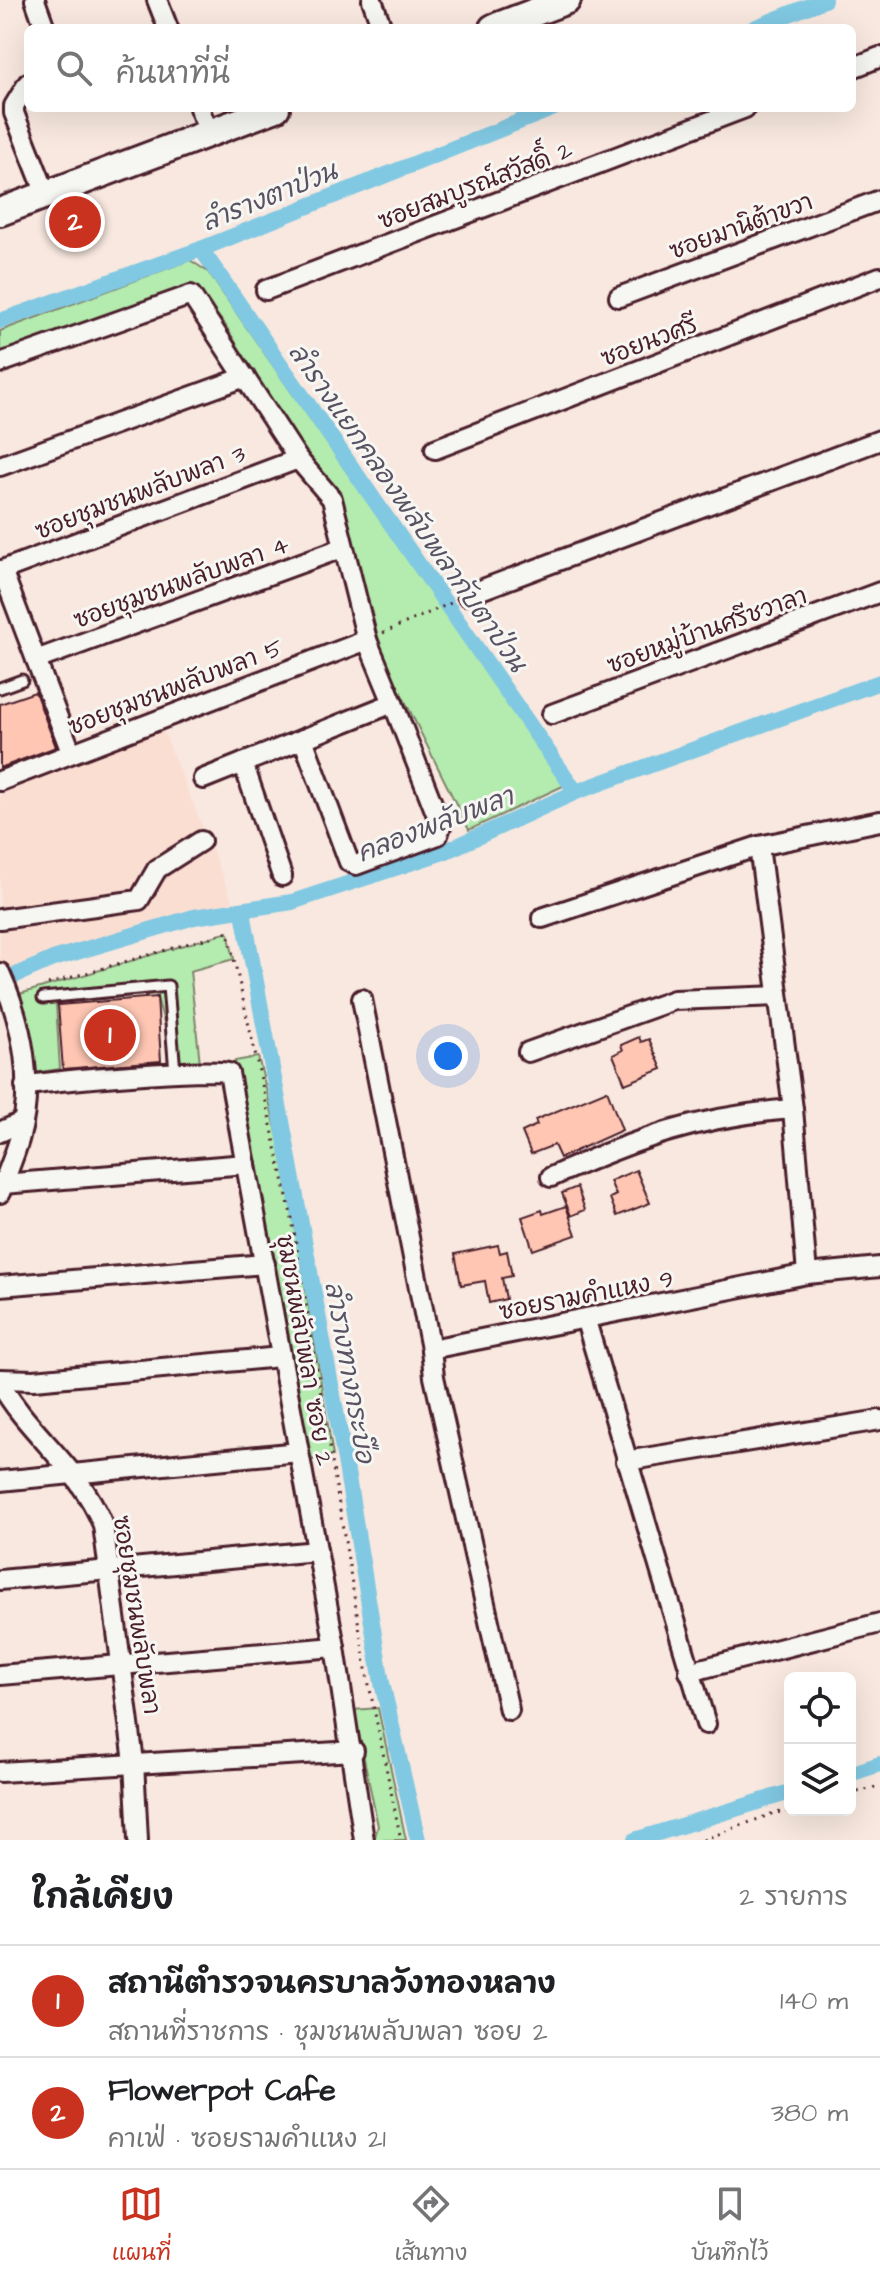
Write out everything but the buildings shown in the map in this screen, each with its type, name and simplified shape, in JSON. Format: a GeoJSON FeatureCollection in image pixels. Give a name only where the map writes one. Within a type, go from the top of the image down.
{"type":"FeatureCollection","features":[{"type":"Feature","properties":{"kind":"street"},"geometry":{"type":"LineString","coordinates":[[35,0],[44,24]]}},
{"type":"Feature","properties":{"kind":"street"},"geometry":{"type":"LineString","coordinates":[[157,0],[166,24]]}},
{"type":"Feature","properties":{"kind":"street"},"geometry":{"type":"LineString","coordinates":[[372,0],[381,24]]}},
{"type":"Feature","properties":{"kind":"street"},"geometry":{"type":"LineString","coordinates":[[504,24],[567,0]]}},
{"type":"Feature","properties":{"kind":"street"},"geometry":{"type":"LineString","coordinates":[[856,66],[880,57]]}},
{"type":"Feature","properties":{"kind":"street"},"geometry":{"type":"LineString","coordinates":[[24,92],[14,113],[46,194]]}},
{"type":"Feature","properties":{"kind":"street"},"geometry":{"type":"LineString","coordinates":[[0,212],[46,194],[204,120],[252,112]]}},
{"type":"Feature","properties":{"kind":"street","name":"ซอยสมบูรณ์สวัสดิ์ 2"},"geometry":{"type":"LineString","coordinates":[[266,290],[734,112]]}},
{"type":"Feature","properties":{"kind":"street","name":"ซอยมานิต้าขวา"},"geometry":{"type":"LineString","coordinates":[[619,297],[880,200]]}},
{"type":"Feature","properties":{"kind":"street","name":"ซอยนวศรี"},"geometry":{"type":"LineString","coordinates":[[435,449],[880,277]]}},
{"type":"Feature","properties":{"kind":"street"},"geometry":{"type":"LineString","coordinates":[[0,363],[178,298],[191,295],[197,301],[298,459],[332,499],[367,640],[441,826],[438,835],[356,865],[349,862],[303,739]]}},
{"type":"Feature","properties":{"kind":"street"},"geometry":{"type":"LineString","coordinates":[[0,466],[245,377]]}},
{"type":"Feature","properties":{"kind":"street"},"geometry":{"type":"LineString","coordinates":[[467,595],[880,440]]}},
{"type":"Feature","properties":{"kind":"street","name":"ซอยชุมชนพลับพลา 3"},"geometry":{"type":"LineString","coordinates":[[1,570],[298,459]]}},
{"type":"Feature","properties":{"kind":"street","name":"ซอยชุมชนพลับพลา 4"},"geometry":{"type":"LineString","coordinates":[[36,660],[342,548]]}},
{"type":"Feature","properties":{"kind":"street"},"geometry":{"type":"LineString","coordinates":[[1,570],[71,752]]}},
{"type":"Feature","properties":{"kind":"street","name":"ซอยหมู่บ้านศรีชวาลา"},"geometry":{"type":"LineString","coordinates":[[552,714],[880,592]]}},
{"type":"Feature","properties":{"kind":"street","name":"ซอยชุมชนพลับพลา 5"},"geometry":{"type":"LineString","coordinates":[[0,781],[367,640]]}},
{"type":"Feature","properties":{"kind":"street"},"geometry":{"type":"LineString","coordinates":[[203,779],[393,703]]}},
{"type":"Feature","properties":{"kind":"street"},"geometry":{"type":"LineString","coordinates":[[243,763],[282,876]]}},
{"type":"Feature","properties":{"kind":"street"},"geometry":{"type":"LineString","coordinates":[[542,918],[759,846],[880,821]]}},
{"type":"Feature","properties":{"kind":"street"},"geometry":{"type":"LineString","coordinates":[[0,919],[139,900],[148,891],[157,869],[201,841]]}},
{"type":"Feature","properties":{"kind":"street"},"geometry":{"type":"LineString","coordinates":[[759,846],[793,1109],[807,1274]]}},
{"type":"Feature","properties":{"kind":"street"},"geometry":{"type":"LineString","coordinates":[[3,981],[7,1015],[24,1044],[25,1086],[22,1122],[2,1188],[246,1164]]}},
{"type":"Feature","properties":{"kind":"street"},"geometry":{"type":"LineString","coordinates":[[528,1052],[674,1000],[778,996]]}},
{"type":"Feature","properties":{"kind":"street"},"geometry":{"type":"LineString","coordinates":[[362,999],[434,1377],[459,1477],[509,1710]]}},
{"type":"Feature","properties":{"kind":"street","name":"ชุมชนพลับพลา ซอย 2"},"geometry":{"type":"LineString","coordinates":[[25,1086],[52,1080],[175,1075],[222,1068],[229,1073],[354,1751],[364,1840]]}},
{"type":"Feature","properties":{"kind":"street"},"geometry":{"type":"LineString","coordinates":[[551,1177],[661,1131],[733,1113],[793,1109]]}},
{"type":"Feature","properties":{"kind":"street"},"geometry":{"type":"LineString","coordinates":[[0,1132],[22,1122]]}},
{"type":"Feature","properties":{"kind":"street"},"geometry":{"type":"LineString","coordinates":[[0,1286],[265,1264]]}},
{"type":"Feature","properties":{"kind":"street","name":"ซอยรามคำแหง 9"},"geometry":{"type":"LineString","coordinates":[[431,1349],[586,1321],[807,1274],[880,1267]]}},
{"type":"Feature","properties":{"kind":"street"},"geometry":{"type":"LineString","coordinates":[[586,1321],[706,1724]]}},
{"type":"Feature","properties":{"kind":"street"},"geometry":{"type":"LineString","coordinates":[[0,1381],[280,1357]]}},
{"type":"Feature","properties":{"kind":"street","name":"ซอยชุมชนพลับพลา"},"geometry":{"type":"LineString","coordinates":[[0,1381],[33,1428],[74,1471],[92,1497],[103,1525],[134,1762],[138,1840]]}},
{"type":"Feature","properties":{"kind":"street"},"geometry":{"type":"LineString","coordinates":[[626,1461],[880,1420]]}},
{"type":"Feature","properties":{"kind":"street"},"geometry":{"type":"LineString","coordinates":[[0,1481],[74,1471],[299,1452]]}},
{"type":"Feature","properties":{"kind":"street"},"geometry":{"type":"LineString","coordinates":[[0,1580],[317,1551]]}},
{"type":"Feature","properties":{"kind":"street"},"geometry":{"type":"LineString","coordinates":[[689,1672],[880,1623]]}},
{"type":"Feature","properties":{"kind":"street"},"geometry":{"type":"LineString","coordinates":[[0,1675],[335,1647]]}},
{"type":"Feature","properties":{"kind":"street"},"geometry":{"type":"LineString","coordinates":[[0,1772],[354,1751]]}},
{"type":"Feature","properties":{"kind":"lane"},"geometry":{"type":"LineString","coordinates":[[0,688],[22,680]]}},
{"type":"Feature","properties":{"kind":"lane"},"geometry":{"type":"LineString","coordinates":[[43,998],[168,986],[175,1075]]}},
{"type":"Feature","properties":{"kind":"path"},"geometry":{"type":"LineString","coordinates":[[367,640],[467,595]]}},
{"type":"Feature","properties":{"kind":"path"},"geometry":{"type":"LineString","coordinates":[[856,1792],[880,1786]]}},
{"type":"Feature","properties":{"kind":"path"},"geometry":{"type":"LineString","coordinates":[[703,1840],[784,1812]]}},
{"type":"Feature","properties":{"kind":"shaded area"},"geometry":{"type":"Polygon","coordinates":[[[161,725],[233,902],[0,973],[0,787],[161,725]]]}},
{"type":"Feature","properties":{"kind":"green space"},"geometry":{"type":"Polygon","coordinates":[[[190,260],[208,272],[565,785],[469,830],[382,650],[346,527],[224,323],[190,285],[0,354],[0,331],[190,260]]]}},
{"type":"Feature","properties":{"kind":"green space"},"geometry":{"type":"Polygon","coordinates":[[[228,932],[234,959],[190,971],[200,1063],[177,1069],[156,994],[56,1003],[60,1069],[33,1073],[13,996],[228,932]]]}},
{"type":"Feature","properties":{"kind":"green space"},"geometry":{"type":"Polygon","coordinates":[[[258,1057],[286,1168],[333,1456],[306,1461],[296,1386],[235,1061],[258,1057]]]}},
{"type":"Feature","properties":{"kind":"green space"},"geometry":{"type":"Polygon","coordinates":[[[378,1708],[406,1840],[374,1840],[378,1826],[354,1710],[378,1708]]]}},
{"type":"Feature","properties":{"kind":"waterway","name":"ลำรางตาป่วน"},"geometry":{"type":"LineString","coordinates":[[764,24],[824,0]]}},
{"type":"Feature","properties":{"kind":"waterway","name":"ลำรางตาป่วน"},"geometry":{"type":"LineString","coordinates":[[0,321],[201,249],[544,112]]}},
{"type":"Feature","properties":{"kind":"waterway","name":"ลำรางแยกคลองพลับพลากับตาป่วน"},"geometry":{"type":"LineString","coordinates":[[201,249],[576,792]]}},
{"type":"Feature","properties":{"kind":"waterway","name":"คลองพลับพลา"},"geometry":{"type":"LineString","coordinates":[[0,982],[53,959],[194,917],[292,902],[444,852],[576,792],[880,682]]}},
{"type":"Feature","properties":{"kind":"waterway","name":"ลำรางทางกระบือ"},"geometry":{"type":"LineString","coordinates":[[243,912],[345,1460],[382,1683],[418,1840]]}},
{"type":"Feature","properties":{"kind":"waterway"},"geometry":{"type":"LineString","coordinates":[[856,1772],[880,1764]]}},
{"type":"Feature","properties":{"kind":"waterway"},"geometry":{"type":"LineString","coordinates":[[635,1840],[784,1794]]}},
{"type":"Feature","properties":{"kind":"place","name":"Flowerpot Cafe"},"geometry":{"type":"Point","coordinates":[75,222]}},
{"type":"Feature","properties":{"kind":"place","name":"สถานีตำรวจนครบาลวังทองหลาง"},"geometry":{"type":"Point","coordinates":[110,1035]}}]}
